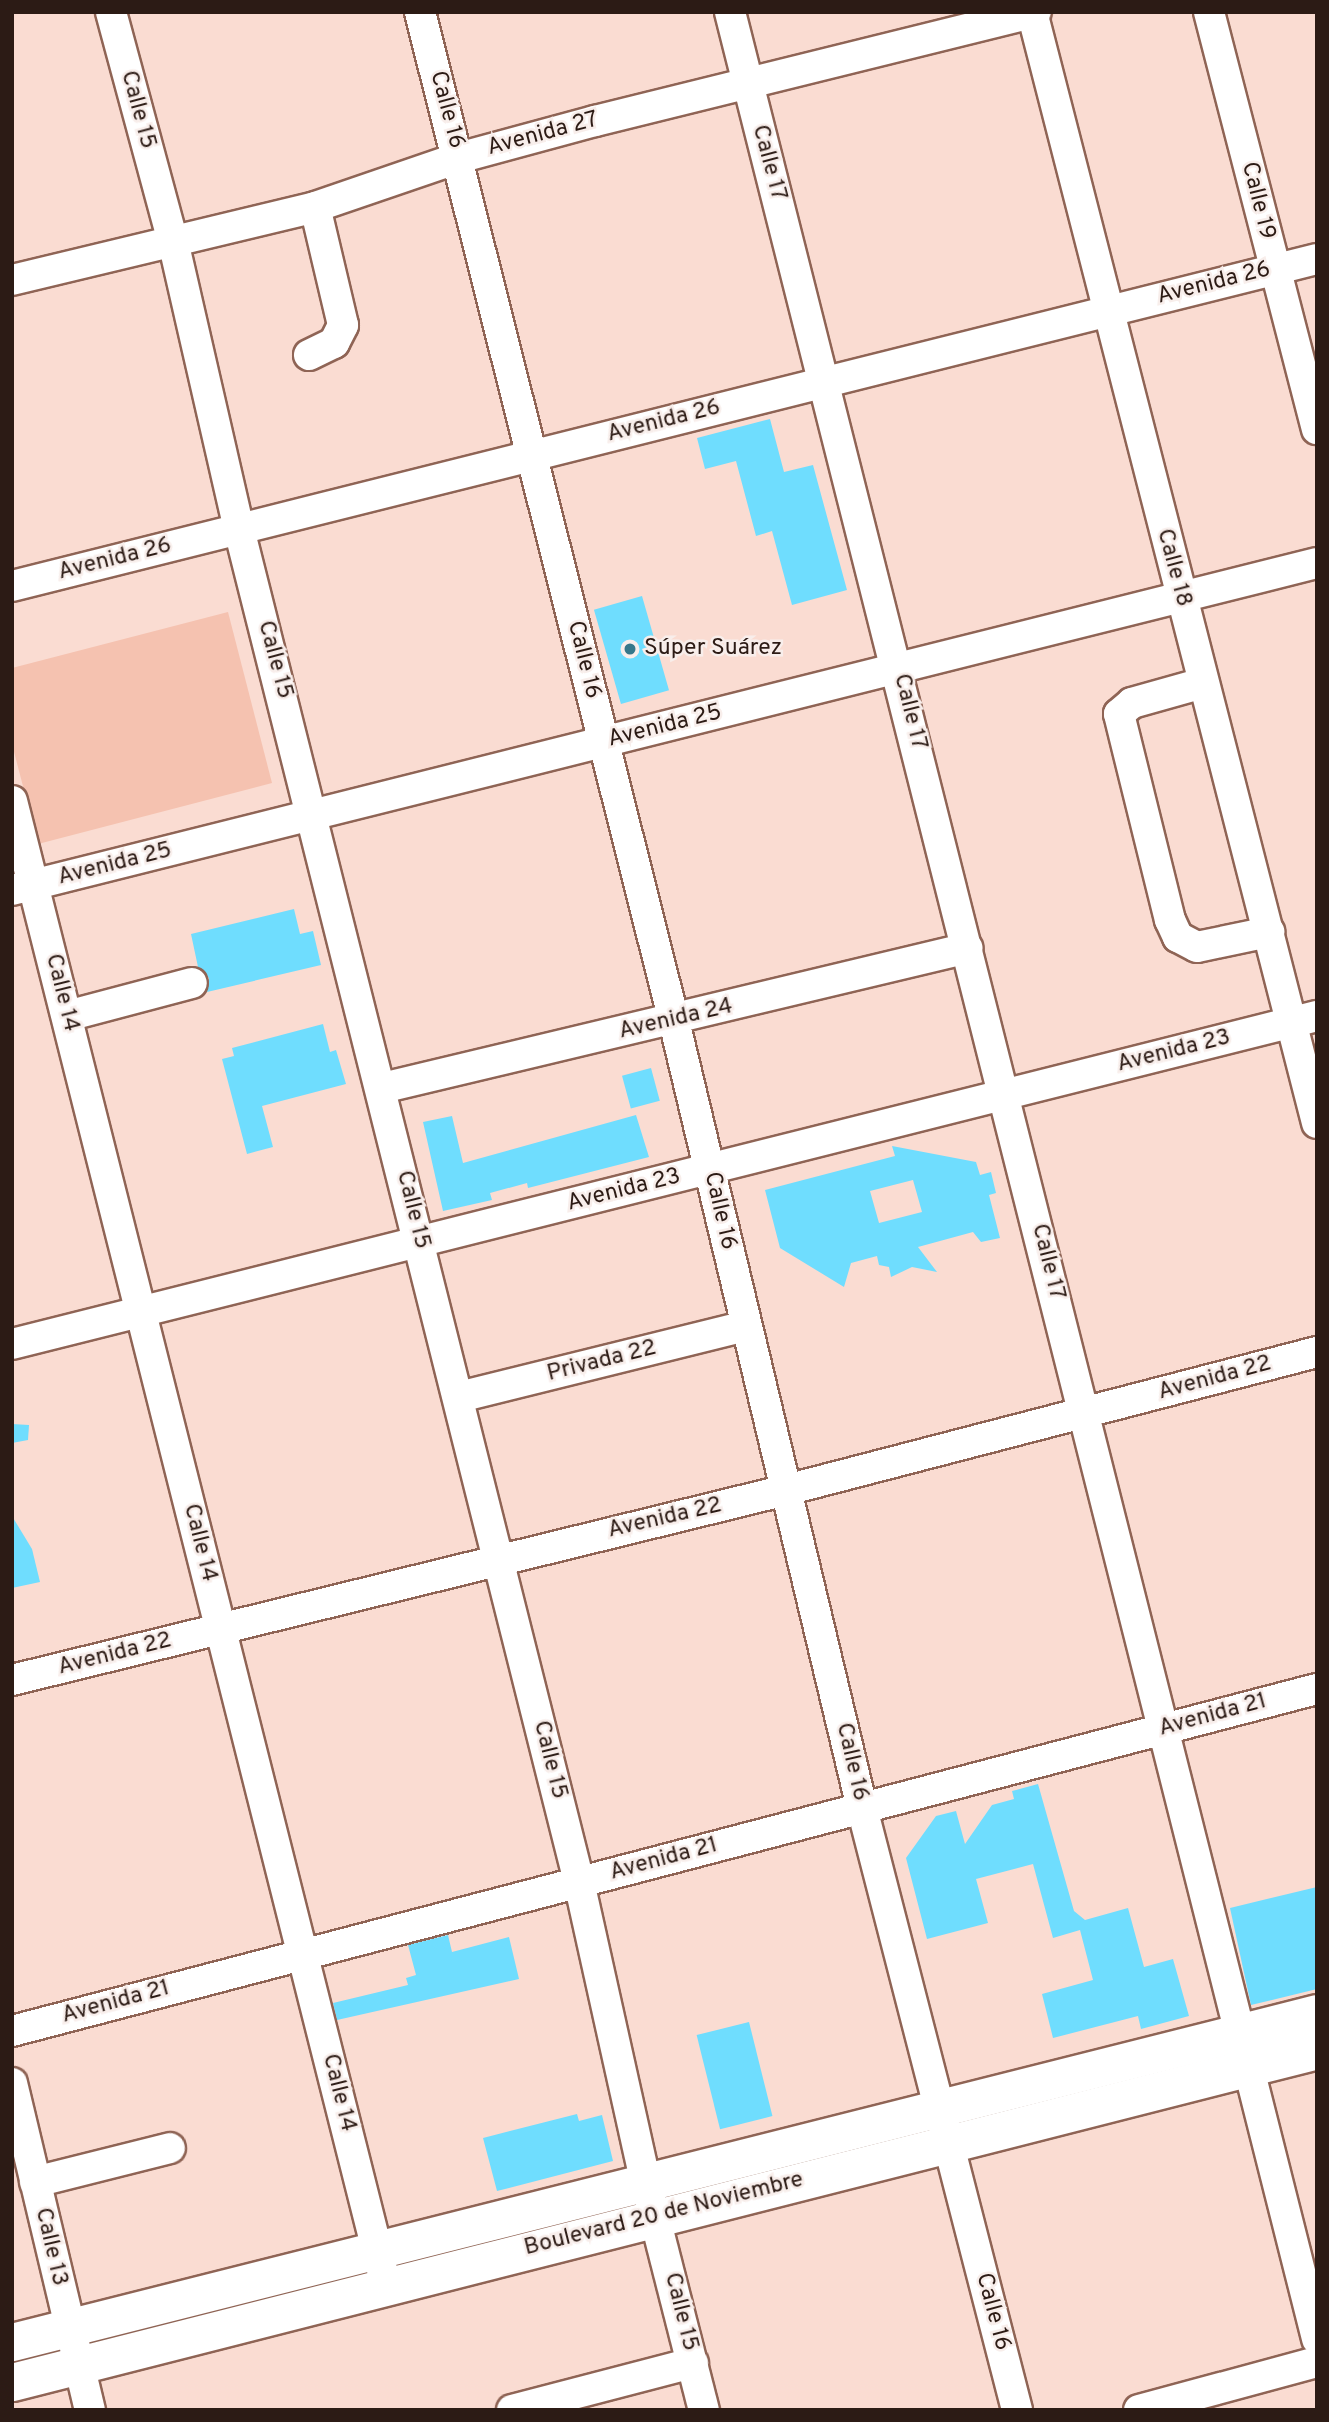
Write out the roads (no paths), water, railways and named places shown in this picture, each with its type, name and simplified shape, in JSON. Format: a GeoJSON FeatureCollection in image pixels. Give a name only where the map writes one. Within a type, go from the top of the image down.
{"type":"FeatureCollection","features":[{"type":"Feature","properties":{"kind":"main road","name":"Boulevard 20 de Noviembre"},"geometry":{"type":"LineString","coordinates":[[12,2342],[69,2327],[656,2217],[949,2147],[1245,2050],[1317,2014]]}},
{"type":"Feature","properties":{"kind":"main road","name":"Boulevard 20 de Noviembre"},"geometry":{"type":"LineString","coordinates":[[12,2382],[78,2366],[646,2183],[939,2109],[1245,2050],[1317,2050]]}},
{"type":"Feature","properties":{"kind":"street","name":"Calle 15"},"geometry":{"type":"LineString","coordinates":[[111,12],[173,241],[239,529],[314,815],[499,1558],[579,1882],[646,2183],[704,2410]]}},
{"type":"Feature","properties":{"kind":"street","name":"Calle 16"},"geometry":{"type":"LineString","coordinates":[[420,12],[674,1021],[862,1808],[1017,2410]]}},
{"type":"Feature","properties":{"kind":"street","name":"Calle 17"},"geometry":{"type":"LineString","coordinates":[[730,12],[826,382],[1317,2339]]}},
{"type":"Feature","properties":{"kind":"street","name":"Calle 19"},"geometry":{"type":"LineString","coordinates":[[1209,12],[1317,429]]}},
{"type":"Feature","properties":{"kind":"street","name":"Avenida 27"},"geometry":{"type":"LineString","coordinates":[[12,280],[315,207],[458,158],[1033,13]]}},
{"type":"Feature","properties":{"kind":"street","name":"Calle 18"},"geometry":{"type":"LineString","coordinates":[[1033,13],[1106,312],[1269,932],[1305,1019],[1317,1123]]}},
{"type":"Feature","properties":{"kind":"street"},"geometry":{"type":"LineString","coordinates":[[309,355],[334,343],[343,325],[315,207]]}},
{"type":"Feature","properties":{"kind":"street","name":"Avenida 26"},"geometry":{"type":"LineString","coordinates":[[12,586],[1317,259]]}},
{"type":"Feature","properties":{"kind":"street","name":"Avenida 25"},"geometry":{"type":"LineString","coordinates":[[23,888],[898,668],[1180,593],[1317,563]]}},
{"type":"Feature","properties":{"kind":"street"},"geometry":{"type":"LineString","coordinates":[[1203,683],[1132,703],[1119,714],[1170,920],[1178,937],[1197,947],[1269,932]]}},
{"type":"Feature","properties":{"kind":"street","name":"Calle 14"},"geometry":{"type":"LineString","coordinates":[[12,800],[23,888],[67,1016],[382,2268]]}},
{"type":"Feature","properties":{"kind":"street","name":"Avenida 24"},"geometry":{"type":"LineString","coordinates":[[382,1088],[674,1021],[968,948]]}},
{"type":"Feature","properties":{"kind":"street"},"geometry":{"type":"LineString","coordinates":[[67,1016],[192,983]]}},
{"type":"Feature","properties":{"kind":"street","name":"Avenida 23"},"geometry":{"type":"LineString","coordinates":[[12,1344],[1305,1019]]}},
{"type":"Feature","properties":{"kind":"street","name":"Privada 22"},"geometry":{"type":"LineString","coordinates":[[459,1397],[746,1326]]}},
{"type":"Feature","properties":{"kind":"street","name":"Avenida 22"},"geometry":{"type":"LineString","coordinates":[[12,1680],[499,1558],[786,1490],[1317,1352]]}},
{"type":"Feature","properties":{"kind":"street","name":"Avenida 21"},"geometry":{"type":"LineString","coordinates":[[12,2031],[1317,1689]]}},
{"type":"Feature","properties":{"kind":"street","name":"Calle 13"},"geometry":{"type":"LineString","coordinates":[[12,2083],[90,2410]]}},
{"type":"Feature","properties":{"kind":"street"},"geometry":{"type":"LineString","coordinates":[[35,2182],[170,2148]]}},
{"type":"Feature","properties":{"kind":"street"},"geometry":{"type":"LineString","coordinates":[[1139,2410],[1317,2362]]}},
{"type":"Feature","properties":{"kind":"street"},"geometry":{"type":"LineString","coordinates":[[512,2410],[693,2363]]}},
{"type":"Feature","properties":{"kind":"place","name":"Súper Suárez"},"geometry":{"type":"Point","coordinates":[630,649]}}]}
